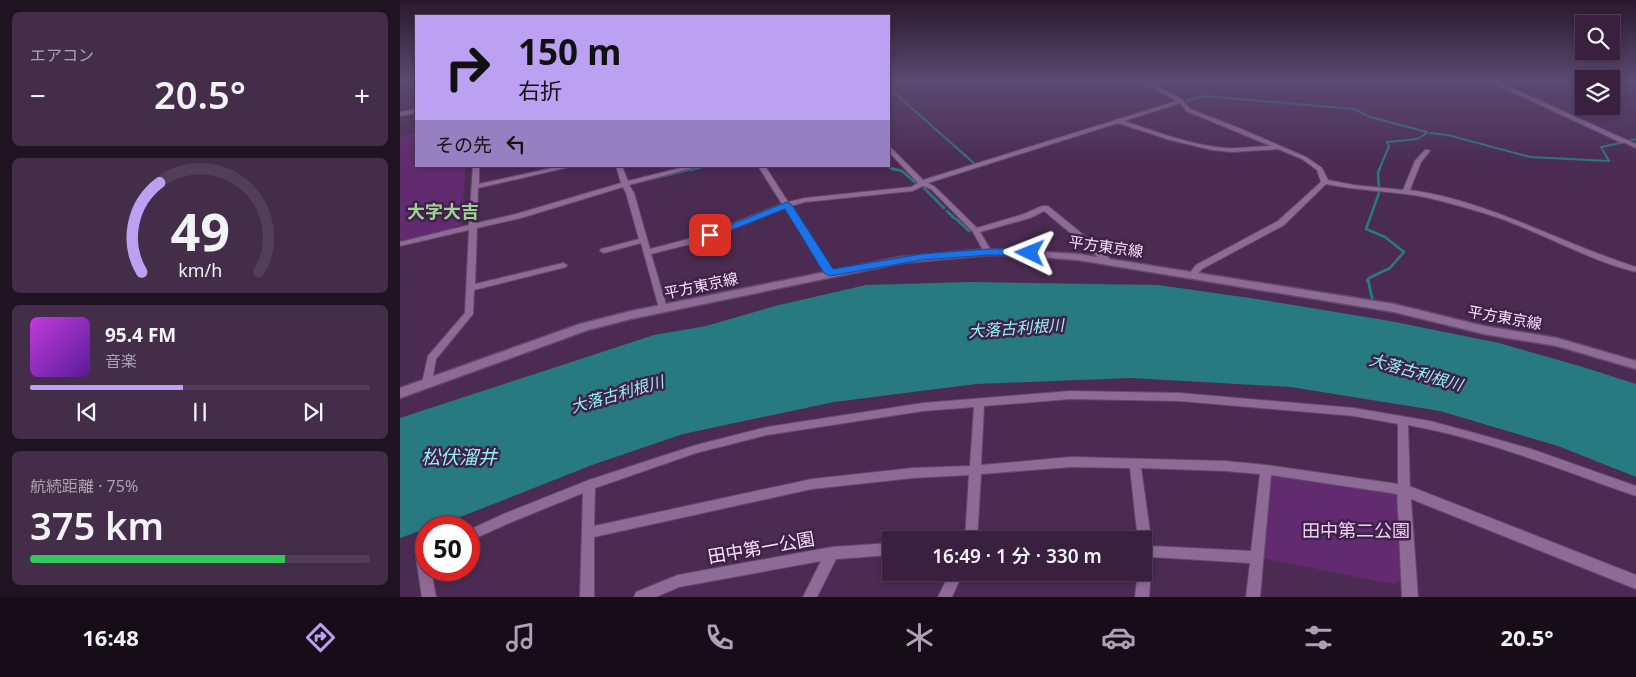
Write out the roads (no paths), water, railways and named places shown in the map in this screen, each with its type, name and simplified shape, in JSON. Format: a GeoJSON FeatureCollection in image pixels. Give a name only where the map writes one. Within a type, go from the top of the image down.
{"type":"FeatureCollection","features":[{"type":"Feature","properties":{"kind":"main road","name":"平方東京線"},"geometry":{"type":"LineString","coordinates":[[400,393],[584,327],[663,308],[830,273],[922,257],[988,252],[1046,254],[1107,261],[1192,274],[1256,287],[1394,308],[1484,330],[1580,347],[1636,365]]}},
{"type":"Feature","properties":{"kind":"street"},"geometry":{"type":"LineString","coordinates":[[648,252],[703,238],[787,205],[805,200],[912,189],[920,186],[922,183],[1156,109]]}},
{"type":"Feature","properties":{"kind":"street"},"geometry":{"type":"LineString","coordinates":[[1187,109],[1281,148],[1317,166],[1323,174],[1324,182]]}},
{"type":"Feature","properties":{"kind":"street"},"geometry":{"type":"LineString","coordinates":[[1554,109],[1636,146]]}},
{"type":"Feature","properties":{"kind":"street"},"geometry":{"type":"LineString","coordinates":[[400,114],[415,111]]}},
{"type":"Feature","properties":{"kind":"street"},"geometry":{"type":"LineString","coordinates":[[1118,121],[1175,141],[1204,147],[1239,151],[1281,148]]}},
{"type":"Feature","properties":{"kind":"street"},"geometry":{"type":"LineString","coordinates":[[890,150],[922,183],[932,188],[976,231],[988,252]]}},
{"type":"Feature","properties":{"kind":"street"},"geometry":{"type":"LineString","coordinates":[[1406,191],[1418,161],[1427,151]]}},
{"type":"Feature","properties":{"kind":"street"},"geometry":{"type":"LineString","coordinates":[[427,383],[430,358],[469,314],[476,167]]}},
{"type":"Feature","properties":{"kind":"street"},"geometry":{"type":"LineString","coordinates":[[474,187],[566,167]]}},
{"type":"Feature","properties":{"kind":"street"},"geometry":{"type":"LineString","coordinates":[[619,167],[630,193],[663,308]]}},
{"type":"Feature","properties":{"kind":"street"},"geometry":{"type":"LineString","coordinates":[[400,244],[518,216],[625,184],[693,167]]}},
{"type":"Feature","properties":{"kind":"street"},"geometry":{"type":"LineString","coordinates":[[762,167],[830,273]]}},
{"type":"Feature","properties":{"kind":"street"},"geometry":{"type":"LineString","coordinates":[[1324,182],[1374,190],[1406,191],[1440,198],[1495,215],[1592,255],[1636,270]]}},
{"type":"Feature","properties":{"kind":"street"},"geometry":{"type":"LineString","coordinates":[[1192,274],[1224,252],[1281,223],[1324,182]]}},
{"type":"Feature","properties":{"kind":"street"},"geometry":{"type":"LineString","coordinates":[[976,231],[1027,216],[1045,208],[1107,261]]}},
{"type":"Feature","properties":{"kind":"street"},"geometry":{"type":"LineString","coordinates":[[604,251],[644,240]]}},
{"type":"Feature","properties":{"kind":"street"},"geometry":{"type":"LineString","coordinates":[[470,288],[563,264]]}},
{"type":"Feature","properties":{"kind":"street"},"geometry":{"type":"LineString","coordinates":[[480,531],[589,485],[696,449],[767,431],[923,407],[1070,395],[1180,397],[1305,406],[1354,412],[1440,428],[1531,453],[1636,491]]}},
{"type":"Feature","properties":{"kind":"street"},"geometry":{"type":"LineString","coordinates":[[972,531],[979,402]]}},
{"type":"Feature","properties":{"kind":"street"},"geometry":{"type":"LineString","coordinates":[[1402,421],[1404,490],[1413,596]]}},
{"type":"Feature","properties":{"kind":"street"},"geometry":{"type":"LineString","coordinates":[[590,533],[812,484],[913,473],[1071,462],[1225,466],[1404,490],[1636,582]]}},
{"type":"Feature","properties":{"kind":"street"},"geometry":{"type":"LineString","coordinates":[[1135,463],[1143,531]]}},
{"type":"Feature","properties":{"kind":"street"},"geometry":{"type":"LineString","coordinates":[[1253,597],[1266,470]]}},
{"type":"Feature","properties":{"kind":"street"},"geometry":{"type":"LineString","coordinates":[[587,597],[590,533],[589,485]]}},
{"type":"Feature","properties":{"kind":"street","name":"田中第一公園"},"geometry":{"type":"LineString","coordinates":[[641,597],[678,581],[832,554],[882,551]]}},
{"type":"Feature","properties":{"kind":"street"},"geometry":{"type":"LineString","coordinates":[[1152,551],[1257,558]]}},
{"type":"Feature","properties":{"kind":"street"},"geometry":{"type":"LineString","coordinates":[[810,597],[832,554]]}},
{"type":"Feature","properties":{"kind":"street"},"geometry":{"type":"LineString","coordinates":[[426,581],[429,597]]}},
{"type":"Feature","properties":{"kind":"street"},"geometry":{"type":"LineString","coordinates":[[945,597],[953,581]]}},
{"type":"Feature","properties":{"kind":"street"},"geometry":{"type":"LineString","coordinates":[[1142,597],[1143,581]]}},
{"type":"Feature","properties":{"kind":"water","name":"松伏溜井"},"geometry":{"type":"Polygon","coordinates":[[[968,282],[1158,285],[1390,321],[1499,343],[1636,384],[1636,477],[1558,446],[1440,411],[1291,387],[1131,378],[976,384],[834,402],[683,434],[592,465],[462,516],[415,516],[415,533],[400,538],[400,418],[654,335],[706,326],[775,306],[866,285],[968,282]]]}},
{"type":"Feature","properties":{"kind":"waterway"},"geometry":{"type":"LineString","coordinates":[[913,109],[976,165]]}},
{"type":"Feature","properties":{"kind":"waterway"},"geometry":{"type":"LineString","coordinates":[[1356,110],[1370,117],[1427,132],[1425,134]]}},
{"type":"Feature","properties":{"kind":"waterway"},"geometry":{"type":"LineString","coordinates":[[1430,133],[1448,135],[1530,157],[1609,161],[1601,147],[1625,142]]}},
{"type":"Feature","properties":{"kind":"waterway"},"geometry":{"type":"LineString","coordinates":[[1379,170],[1389,146],[1387,142],[1417,139],[1424,135]]}},
{"type":"Feature","properties":{"kind":"waterway"},"geometry":{"type":"LineString","coordinates":[[1629,141],[1636,139]]}},
{"type":"Feature","properties":{"kind":"waterway"},"geometry":{"type":"LineString","coordinates":[[691,170],[702,167]]}},
{"type":"Feature","properties":{"kind":"waterway"},"geometry":{"type":"LineString","coordinates":[[643,181],[696,168]]}},
{"type":"Feature","properties":{"kind":"waterway"},"geometry":{"type":"LineString","coordinates":[[891,168],[902,171],[917,184]]}},
{"type":"Feature","properties":{"kind":"waterway"},"geometry":{"type":"LineString","coordinates":[[1379,190],[1378,173],[1380,168]]}},
{"type":"Feature","properties":{"kind":"waterway"},"geometry":{"type":"LineString","coordinates":[[924,188],[944,208]]}},
{"type":"Feature","properties":{"kind":"waterway"},"geometry":{"type":"LineString","coordinates":[[1367,281],[1369,278],[1390,268],[1404,252],[1385,237],[1366,229],[1379,193]]}},
{"type":"Feature","properties":{"kind":"waterway"},"geometry":{"type":"LineString","coordinates":[[947,211],[954,218]]}},
{"type":"Feature","properties":{"kind":"waterway"},"geometry":{"type":"LineString","coordinates":[[956,219],[969,231]]}},
{"type":"Feature","properties":{"kind":"waterway"},"geometry":{"type":"LineString","coordinates":[[1368,280],[1373,302]]}},
{"type":"Feature","properties":{"kind":"district","name":"大字大吉"},"geometry":{"type":"Point","coordinates":[443,211]}},
{"type":"Feature","properties":{"kind":"water label","name":"大落古利根川"},"geometry":{"type":"Point","coordinates":[1016,328]}},
{"type":"Feature","properties":{"kind":"water label","name":"大落古利根川"},"geometry":{"type":"Point","coordinates":[1416,372]}},
{"type":"Feature","properties":{"kind":"water label","name":"大落古利根川"},"geometry":{"type":"Point","coordinates":[617,394]}},
{"type":"Feature","properties":{"kind":"park label","name":"田中第二公園"},"geometry":{"type":"Point","coordinates":[1356,530]}}]}
